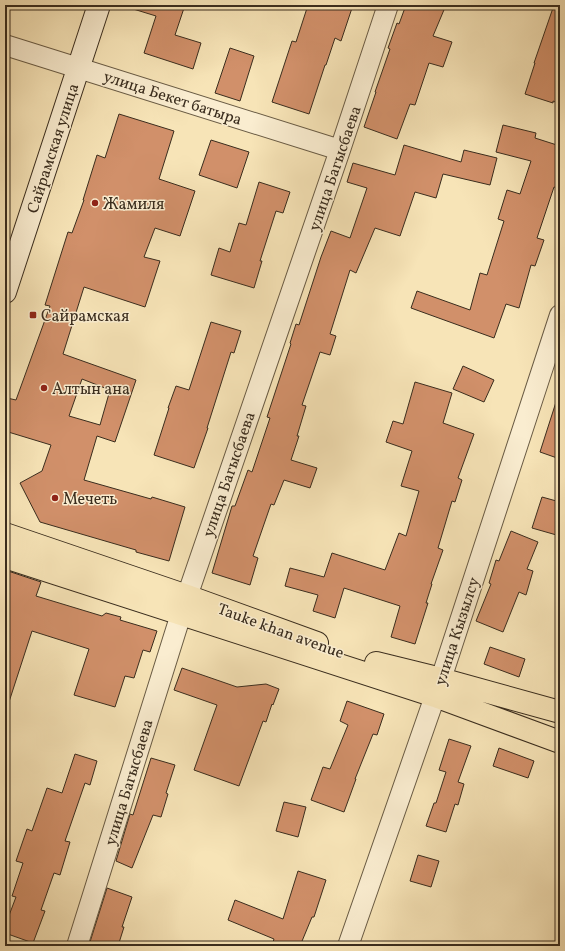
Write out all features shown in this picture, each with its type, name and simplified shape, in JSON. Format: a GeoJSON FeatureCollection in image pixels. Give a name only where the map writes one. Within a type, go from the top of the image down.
{"type":"FeatureCollection","features":[{"type":"Feature","properties":{"kind":"main road","name":"Сайрамская улица"},"geometry":{"type":"LineString","coordinates":[[5,292],[99,5]]}},
{"type":"Feature","properties":{"kind":"main road","name":"Tauke khan avenue"},"geometry":{"type":"LineString","coordinates":[[5,534],[184,605]]}},
{"type":"Feature","properties":{"kind":"main road","name":"Tauke khan avenue"},"geometry":{"type":"LineString","coordinates":[[5,557],[184,605],[368,661],[560,742]]}},
{"type":"Feature","properties":{"kind":"main road","name":"Tauke khan avenue"},"geometry":{"type":"LineString","coordinates":[[441,692],[560,712]]}},
{"type":"Feature","properties":{"kind":"street","name":"улица Багысбаева"},"geometry":{"type":"LineString","coordinates":[[77,946],[184,605],[340,150],[388,5]]}},
{"type":"Feature","properties":{"kind":"street","name":"улица Бекет батыра"},"geometry":{"type":"LineString","coordinates":[[5,45],[340,150]]}},
{"type":"Feature","properties":{"kind":"street","name":"улица Кызылсу"},"geometry":{"type":"LineString","coordinates":[[348,946],[441,692],[560,315]]}},
{"type":"Feature","properties":{"kind":"building"},"geometry":{"type":"Polygon","coordinates":[[[131,5],[185,5],[175,35],[201,43],[193,69],[144,53],[156,16],[130,8],[131,5]]]}},
{"type":"Feature","properties":{"kind":"building"},"geometry":{"type":"Polygon","coordinates":[[[308,5],[341,5],[352,8],[341,41],[335,38],[309,114],[272,102],[292,41],[296,42],[308,5]]]}},
{"type":"Feature","properties":{"kind":"building"},"geometry":{"type":"Polygon","coordinates":[[[406,5],[446,5],[433,36],[452,42],[443,67],[429,63],[415,105],[410,104],[397,139],[364,127],[390,49],[388,48],[397,23],[399,24],[406,5]]]}},
{"type":"Feature","properties":{"kind":"building"},"geometry":{"type":"Polygon","coordinates":[[[554,5],[560,5],[560,104],[525,94],[554,5]]]}},
{"type":"Feature","properties":{"kind":"building"},"geometry":{"type":"Polygon","coordinates":[[[230,48],[254,56],[240,101],[215,93],[230,48]]]}},
{"type":"Feature","properties":{"kind":"building"},"geometry":{"type":"Polygon","coordinates":[[[119,114],[174,131],[159,179],[195,191],[180,236],[155,228],[144,257],[160,261],[145,307],[84,287],[63,354],[136,380],[115,442],[97,436],[84,480],[185,507],[169,561],[40,522],[20,483],[42,471],[51,445],[5,431],[5,405],[7,398],[16,400],[50,306],[45,305],[68,232],[72,233],[84,200],[97,155],[105,158],[119,114]],[[82,379],[69,416],[100,425],[110,390],[82,379]]]}},
{"type":"Feature","properties":{"kind":"building"},"geometry":{"type":"Polygon","coordinates":[[[503,125],[536,133],[535,138],[560,146],[560,189],[554,187],[537,238],[544,240],[535,266],[531,265],[519,308],[506,304],[494,338],[411,308],[417,291],[470,310],[480,273],[487,275],[504,221],[498,219],[507,190],[520,194],[531,161],[496,152],[503,125]]]}},
{"type":"Feature","properties":{"kind":"building"},"geometry":{"type":"Polygon","coordinates":[[[211,140],[249,152],[237,188],[199,175],[211,140]]]}},
{"type":"Feature","properties":{"kind":"building"},"geometry":{"type":"Polygon","coordinates":[[[404,145],[461,162],[464,150],[497,158],[490,185],[443,174],[436,198],[415,192],[400,236],[375,228],[356,273],[350,270],[330,334],[336,336],[330,355],[320,352],[302,405],[306,406],[297,436],[299,436],[291,460],[317,468],[310,488],[284,480],[274,505],[271,504],[253,556],[258,558],[250,585],[212,573],[232,506],[235,506],[248,470],[252,472],[270,418],[267,417],[296,324],[299,325],[331,231],[350,238],[367,188],[347,182],[353,163],[395,175],[404,145]]]}},
{"type":"Feature","properties":{"kind":"building"},"geometry":{"type":"Polygon","coordinates":[[[259,182],[290,192],[283,213],[276,211],[260,261],[262,261],[254,288],[211,275],[219,248],[230,252],[239,223],[246,225],[259,182]]]}},
{"type":"Feature","properties":{"kind":"building"},"geometry":{"type":"Polygon","coordinates":[[[211,322],[241,331],[234,353],[231,352],[194,468],[154,455],[176,386],[189,390],[211,322]]]}},
{"type":"Feature","properties":{"kind":"building"},"geometry":{"type":"Polygon","coordinates":[[[463,366],[494,380],[484,402],[453,389],[463,366]]]}},
{"type":"Feature","properties":{"kind":"building"},"geometry":{"type":"Polygon","coordinates":[[[415,382],[452,393],[443,423],[474,434],[458,478],[462,480],[455,502],[452,501],[438,548],[443,550],[431,584],[426,603],[428,603],[415,644],[391,637],[400,606],[344,588],[335,618],[313,611],[318,595],[285,586],[290,568],[324,577],[332,553],[385,570],[399,533],[406,536],[419,491],[401,486],[412,451],[386,442],[393,421],[403,424],[415,382]]]}},
{"type":"Feature","properties":{"kind":"building"},"geometry":{"type":"Polygon","coordinates":[[[557,399],[560,400],[560,459],[540,452],[557,399]]]}},
{"type":"Feature","properties":{"kind":"building"},"geometry":{"type":"Polygon","coordinates":[[[542,497],[560,502],[560,536],[532,528],[542,497]]]}},
{"type":"Feature","properties":{"kind":"building"},"geometry":{"type":"Polygon","coordinates":[[[511,531],[538,542],[527,569],[533,571],[526,595],[519,592],[503,632],[476,621],[491,584],[489,583],[496,560],[499,561],[511,531]]]}},
{"type":"Feature","properties":{"kind":"building"},"geometry":{"type":"Polygon","coordinates":[[[5,570],[41,582],[36,596],[102,616],[106,613],[121,617],[120,620],[157,631],[150,652],[143,650],[134,678],[125,676],[115,707],[74,695],[89,649],[32,631],[8,705],[5,704],[5,570]]]}},
{"type":"Feature","properties":{"kind":"building"},"geometry":{"type":"Polygon","coordinates":[[[490,647],[525,659],[519,677],[484,664],[490,647]]]}},
{"type":"Feature","properties":{"kind":"building"},"geometry":{"type":"Polygon","coordinates":[[[182,668],[237,687],[266,684],[279,689],[266,722],[263,721],[239,786],[194,770],[217,705],[174,690],[182,668]]]}},
{"type":"Feature","properties":{"kind":"building"},"geometry":{"type":"Polygon","coordinates":[[[347,701],[384,714],[377,735],[373,734],[344,812],[311,800],[323,767],[330,769],[348,725],[340,721],[347,701]]]}},
{"type":"Feature","properties":{"kind":"building"},"geometry":{"type":"Polygon","coordinates":[[[449,739],[471,746],[458,782],[464,784],[458,805],[455,804],[446,832],[426,826],[434,803],[436,803],[446,772],[439,770],[449,739]]]}},
{"type":"Feature","properties":{"kind":"building"},"geometry":{"type":"Polygon","coordinates":[[[499,748],[534,761],[528,778],[493,766],[499,748]]]}},
{"type":"Feature","properties":{"kind":"building"},"geometry":{"type":"Polygon","coordinates":[[[75,754],[97,761],[90,785],[85,783],[65,841],[70,842],[60,875],[54,873],[41,910],[45,911],[33,943],[5,933],[5,926],[16,897],[12,896],[23,863],[16,861],[27,829],[32,831],[47,788],[62,793],[75,754]]]}},
{"type":"Feature","properties":{"kind":"building"},"geometry":{"type":"Polygon","coordinates":[[[151,758],[175,765],[166,793],[168,794],[161,817],[153,815],[132,868],[116,861],[130,814],[133,815],[151,758]]]}},
{"type":"Feature","properties":{"kind":"building"},"geometry":{"type":"Polygon","coordinates":[[[284,802],[306,807],[298,837],[276,831],[284,802]]]}},
{"type":"Feature","properties":{"kind":"building"},"geometry":{"type":"Polygon","coordinates":[[[418,855],[439,861],[431,887],[410,881],[418,855]]]}},
{"type":"Feature","properties":{"kind":"building"},"geometry":{"type":"Polygon","coordinates":[[[298,871],[326,880],[314,917],[312,917],[300,946],[284,946],[273,942],[274,939],[228,920],[235,900],[283,919],[298,871]]]}},
{"type":"Feature","properties":{"kind":"building"},"geometry":{"type":"Polygon","coordinates":[[[107,888],[132,897],[122,927],[124,927],[118,946],[102,946],[90,942],[107,888]]]}},
{"type":"Feature","properties":{"kind":"place","name":"Жамиля"},"geometry":{"type":"Point","coordinates":[95,203]}},
{"type":"Feature","properties":{"kind":"place","name":"Сайрамская"},"geometry":{"type":"Point","coordinates":[33,315]}},
{"type":"Feature","properties":{"kind":"place","name":"Алтын ана"},"geometry":{"type":"Point","coordinates":[44,388]}},
{"type":"Feature","properties":{"kind":"place","name":"Мечеть"},"geometry":{"type":"Point","coordinates":[55,498]}}]}
